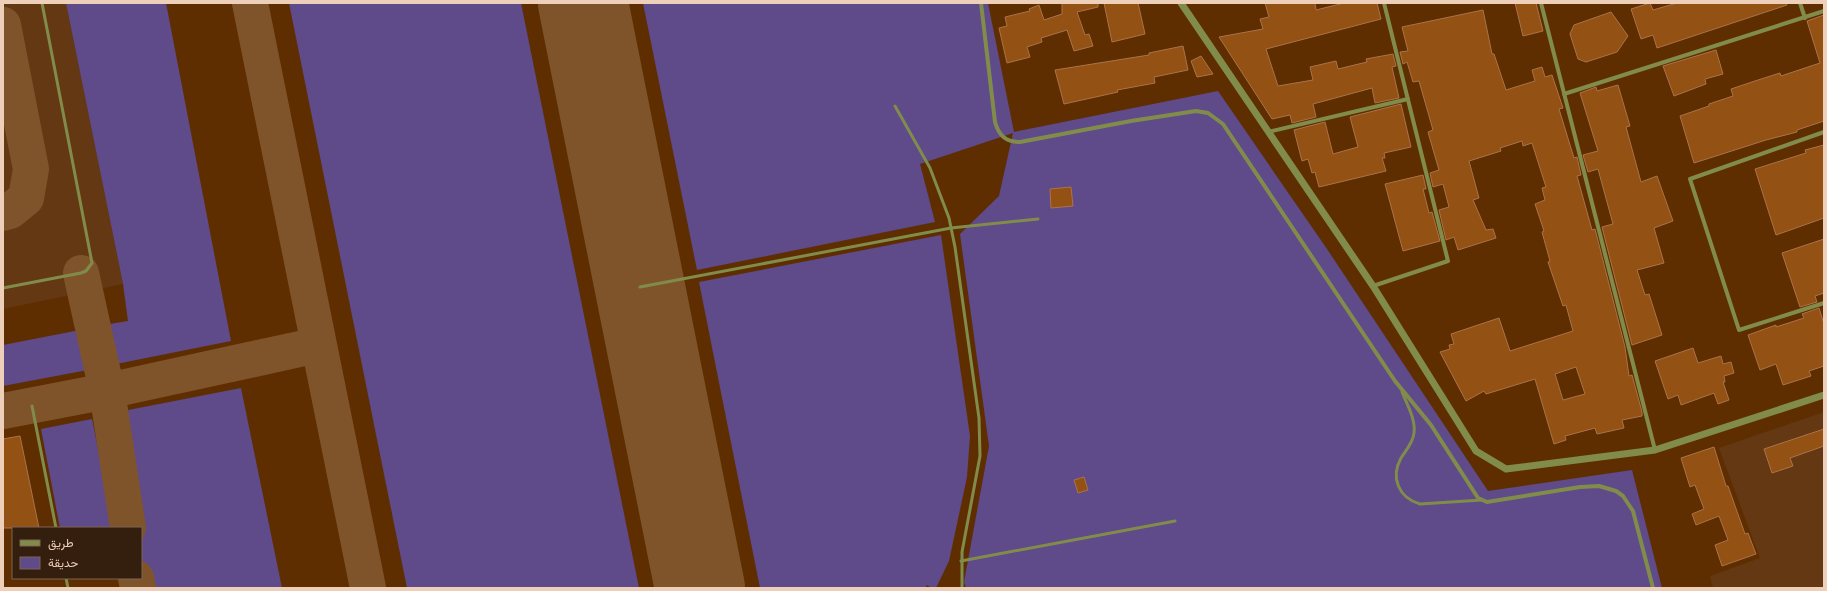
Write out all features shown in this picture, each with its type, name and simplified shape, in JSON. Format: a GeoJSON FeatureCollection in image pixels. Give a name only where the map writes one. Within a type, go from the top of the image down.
{"type":"FeatureCollection","features":[{"type":"Feature","properties":{"kind":"street"},"geometry":{"type":"LineString","coordinates":[[981,3],[995,122],[998,131],[1003,138],[1011,142],[1020,142],[1131,121],[1196,111],[1213,116],[1223,124],[1402,390],[1431,425],[1474,493],[1482,500],[1493,501],[1590,486],[1609,488],[1616,491],[1623,496],[1633,511],[1653,588]]}},
{"type":"Feature","properties":{"kind":"street"},"geometry":{"type":"LineString","coordinates":[[1181,3],[1373,286],[1476,451],[1506,469],[1655,450],[1824,395]]}},
{"type":"Feature","properties":{"kind":"street"},"geometry":{"type":"LineString","coordinates":[[1373,286],[1448,261],[1384,3]]}},
{"type":"Feature","properties":{"kind":"street"},"geometry":{"type":"LineString","coordinates":[[1541,3],[1655,450]]}},
{"type":"Feature","properties":{"kind":"street"},"geometry":{"type":"LineString","coordinates":[[1800,3],[1805,18]]}},
{"type":"Feature","properties":{"kind":"street"},"geometry":{"type":"LineString","coordinates":[[1564,94],[1824,11]]}},
{"type":"Feature","properties":{"kind":"street"},"geometry":{"type":"LineString","coordinates":[[1268,132],[1408,99]]}},
{"type":"Feature","properties":{"kind":"street"},"geometry":{"type":"LineString","coordinates":[[1824,132],[1690,179],[1739,330],[1824,303]]}},
{"type":"Feature","properties":{"kind":"lane"},"geometry":{"type":"LineString","coordinates":[[3,288],[86,271],[92,263],[42,3]]}},
{"type":"Feature","properties":{"kind":"lane"},"geometry":{"type":"LineString","coordinates":[[895,106],[930,168],[951,228],[978,410],[981,443],[978,469],[961,561],[962,588]]}},
{"type":"Feature","properties":{"kind":"lane"},"geometry":{"type":"LineString","coordinates":[[640,287],[951,228],[1038,219]]}},
{"type":"Feature","properties":{"kind":"lane"},"geometry":{"type":"LineString","coordinates":[[1402,390],[1413,420],[1414,433],[1398,466],[1397,483],[1400,491],[1412,502],[1420,504],[1482,500]]}},
{"type":"Feature","properties":{"kind":"lane"},"geometry":{"type":"LineString","coordinates":[[32,406],[56,527]]}},
{"type":"Feature","properties":{"kind":"lane"},"geometry":{"type":"LineString","coordinates":[[961,561],[1175,521]]}},
{"type":"Feature","properties":{"kind":"shaded area"},"geometry":{"type":"Polygon","coordinates":[[[3,3],[66,3],[123,284],[3,309],[3,3]]]}},
{"type":"Feature","properties":{"kind":"shaded area"},"geometry":{"type":"Polygon","coordinates":[[[1824,412],[1824,588],[1713,588],[1710,576],[1760,558],[1719,448],[1824,412]]]}},
{"type":"Feature","properties":{"kind":"green space"},"geometry":{"type":"Polygon","coordinates":[[[66,3],[166,3],[231,341],[111,365],[104,325],[128,321],[123,284],[66,3]]]}},
{"type":"Feature","properties":{"kind":"green space"},"geometry":{"type":"Polygon","coordinates":[[[289,3],[521,3],[639,588],[407,588],[289,3]]]}},
{"type":"Feature","properties":{"kind":"green space"},"geometry":{"type":"Polygon","coordinates":[[[643,3],[988,3],[1014,132],[1218,91],[1327,249],[1488,491],[1632,470],[1662,588],[966,588],[964,582],[989,446],[960,234],[999,196],[1013,133],[920,164],[935,222],[697,270],[643,3]]]}},
{"type":"Feature","properties":{"kind":"green space"},"geometry":{"type":"Polygon","coordinates":[[[941,235],[970,436],[967,477],[949,561],[936,588],[931,588],[927,585],[925,588],[760,588],[699,282],[941,235]]]}},
{"type":"Feature","properties":{"kind":"green space"},"geometry":{"type":"Polygon","coordinates":[[[85,329],[93,369],[3,386],[3,345],[85,329]]]}},
{"type":"Feature","properties":{"kind":"green space"},"geometry":{"type":"Polygon","coordinates":[[[241,388],[282,588],[147,588],[142,559],[142,527],[137,527],[118,412],[241,388]]]}},
{"type":"Feature","properties":{"kind":"green space"},"geometry":{"type":"Polygon","coordinates":[[[92,419],[114,527],[60,527],[41,429],[92,419]]]}},
{"type":"Feature","properties":{"kind":"building"},"geometry":{"type":"Polygon","coordinates":[[[1062,3],[1098,3],[1098,7],[1077,12],[1085,35],[1089,34],[1093,46],[1074,51],[1067,30],[1041,38],[1042,42],[1027,47],[1030,57],[1007,63],[999,28],[1007,26],[1005,17],[1030,11],[1029,9],[1039,5],[1044,20],[1062,14],[1062,3]]]}},
{"type":"Feature","properties":{"kind":"building"},"geometry":{"type":"Polygon","coordinates":[[[1104,3],[1138,3],[1145,34],[1112,42],[1104,3]]]}},
{"type":"Feature","properties":{"kind":"building"},"geometry":{"type":"Polygon","coordinates":[[[1265,3],[1315,3],[1316,10],[1344,3],[1377,3],[1381,19],[1266,49],[1278,86],[1313,80],[1310,67],[1336,61],[1338,69],[1367,62],[1366,59],[1393,54],[1396,66],[1392,67],[1399,98],[1375,103],[1372,88],[1313,104],[1316,117],[1292,123],[1290,115],[1272,119],[1219,37],[1263,29],[1260,19],[1269,17],[1265,3]]]}},
{"type":"Feature","properties":{"kind":"building"},"geometry":{"type":"Polygon","coordinates":[[[1515,3],[1536,3],[1543,31],[1523,36],[1515,3]]]}},
{"type":"Feature","properties":{"kind":"building"},"geometry":{"type":"Polygon","coordinates":[[[1650,3],[1653,10],[1677,3],[1786,3],[1787,5],[1657,48],[1653,35],[1641,39],[1631,9],[1650,3]]]}},
{"type":"Feature","properties":{"kind":"building"},"geometry":{"type":"Polygon","coordinates":[[[1483,10],[1492,54],[1494,54],[1506,90],[1535,81],[1532,70],[1542,67],[1545,77],[1552,75],[1563,108],[1559,109],[1574,158],[1577,157],[1581,175],[1577,176],[1592,230],[1595,229],[1625,347],[1629,376],[1632,375],[1642,412],[1642,416],[1622,420],[1624,428],[1597,434],[1595,428],[1565,436],[1566,440],[1554,444],[1535,379],[1486,394],[1484,391],[1466,401],[1440,352],[1450,349],[1449,345],[1454,344],[1451,334],[1499,318],[1510,351],[1573,331],[1566,305],[1563,306],[1548,262],[1550,261],[1542,232],[1544,231],[1535,204],[1545,200],[1542,188],[1546,187],[1532,143],[1523,146],[1522,141],[1500,148],[1501,151],[1469,161],[1479,198],[1473,200],[1486,230],[1493,229],[1496,238],[1458,250],[1454,237],[1446,240],[1439,210],[1449,207],[1443,184],[1433,187],[1430,173],[1439,170],[1428,132],[1433,130],[1419,81],[1413,82],[1407,62],[1403,64],[1400,52],[1408,51],[1402,27],[1483,10]],[[1576,367],[1555,374],[1563,400],[1585,394],[1576,367]]]}},
{"type":"Feature","properties":{"kind":"building"},"geometry":{"type":"Polygon","coordinates":[[[1611,12],[1628,36],[1617,52],[1586,62],[1578,59],[1570,34],[1574,25],[1611,12]]]}},
{"type":"Feature","properties":{"kind":"building"},"geometry":{"type":"Polygon","coordinates":[[[1824,15],[1824,121],[1797,130],[1797,132],[1766,140],[1694,163],[1680,116],[1733,96],[1731,89],[1780,73],[1781,76],[1820,63],[1807,21],[1824,15]]]}},
{"type":"Feature","properties":{"kind":"building"},"geometry":{"type":"Polygon","coordinates":[[[1183,46],[1188,70],[1154,77],[1155,83],[1117,90],[1118,92],[1064,104],[1055,70],[1149,55],[1149,53],[1183,46]]]}},
{"type":"Feature","properties":{"kind":"building"},"geometry":{"type":"Polygon","coordinates":[[[1716,50],[1723,74],[1705,79],[1706,84],[1674,96],[1663,66],[1716,50]]]}},
{"type":"Feature","properties":{"kind":"building"},"geometry":{"type":"Polygon","coordinates":[[[1201,56],[1213,74],[1197,77],[1191,61],[1201,56]]]}},
{"type":"Feature","properties":{"kind":"building"},"geometry":{"type":"Polygon","coordinates":[[[1618,85],[1630,126],[1626,127],[1641,182],[1657,176],[1673,221],[1654,228],[1664,263],[1637,270],[1645,295],[1649,294],[1662,335],[1632,345],[1602,227],[1613,224],[1598,169],[1588,172],[1583,155],[1598,151],[1580,93],[1596,87],[1597,91],[1618,85]]]}},
{"type":"Feature","properties":{"kind":"building"},"geometry":{"type":"Polygon","coordinates":[[[1401,104],[1411,147],[1384,153],[1385,158],[1382,158],[1386,171],[1319,187],[1315,172],[1312,173],[1308,159],[1302,161],[1294,130],[1325,122],[1333,154],[1358,147],[1350,117],[1401,104]]]}},
{"type":"Feature","properties":{"kind":"building"},"geometry":{"type":"Polygon","coordinates":[[[1824,145],[1824,218],[1776,235],[1755,169],[1806,153],[1805,150],[1824,145]]]}},
{"type":"Feature","properties":{"kind":"building"},"geometry":{"type":"Polygon","coordinates":[[[1423,175],[1426,189],[1423,189],[1429,213],[1432,212],[1440,241],[1403,251],[1385,184],[1423,175]]]}},
{"type":"Feature","properties":{"kind":"building"},"geometry":{"type":"Polygon","coordinates":[[[1071,187],[1073,206],[1051,208],[1050,189],[1071,187]]]}},
{"type":"Feature","properties":{"kind":"building"},"geometry":{"type":"Polygon","coordinates":[[[1824,239],[1824,293],[1815,296],[1817,302],[1800,307],[1782,253],[1824,239]]]}},
{"type":"Feature","properties":{"kind":"building"},"geometry":{"type":"Polygon","coordinates":[[[1819,308],[1824,324],[1824,366],[1809,371],[1811,376],[1783,385],[1776,364],[1760,370],[1748,335],[1776,325],[1776,327],[1804,318],[1802,314],[1819,308]]]}},
{"type":"Feature","properties":{"kind":"building"},"geometry":{"type":"Polygon","coordinates":[[[1693,348],[1698,363],[1721,356],[1723,364],[1731,362],[1734,373],[1724,376],[1725,382],[1723,382],[1729,400],[1718,404],[1714,393],[1681,405],[1678,395],[1668,399],[1655,361],[1693,348]]]}},
{"type":"Feature","properties":{"kind":"building"},"geometry":{"type":"Polygon","coordinates":[[[1824,429],[1824,446],[1790,458],[1793,466],[1772,473],[1764,449],[1824,429]]]}},
{"type":"Feature","properties":{"kind":"building"},"geometry":{"type":"Polygon","coordinates":[[[20,436],[39,527],[3,528],[3,439],[20,436]]]}},
{"type":"Feature","properties":{"kind":"building"},"geometry":{"type":"Polygon","coordinates":[[[1714,447],[1726,486],[1728,486],[1745,534],[1748,533],[1756,554],[1722,566],[1715,545],[1728,540],[1719,516],[1696,525],[1692,514],[1704,509],[1695,485],[1690,487],[1681,458],[1714,447]]]}},
{"type":"Feature","properties":{"kind":"building"},"geometry":{"type":"Polygon","coordinates":[[[1084,477],[1088,490],[1078,493],[1074,480],[1084,477]]]}},
{"type":"Feature","properties":{"kind":"taxiway"},"geometry":{"type":"LineString","coordinates":[[250,3],[368,588]]}},
{"type":"Feature","properties":{"kind":"taxiway"},"geometry":{"type":"LineString","coordinates":[[3,25],[31,169],[26,198],[10,211],[3,213]]}},
{"type":"Feature","properties":{"kind":"taxiway"},"geometry":{"type":"LineString","coordinates":[[81,273],[107,391],[128,527]]}},
{"type":"Feature","properties":{"kind":"taxiway"},"geometry":{"type":"LineString","coordinates":[[3,411],[107,391],[318,345]]}},
{"type":"Feature","properties":{"kind":"taxiway"},"geometry":{"type":"LineString","coordinates":[[136,579],[138,588]]}},
{"type":"Feature","properties":{"kind":"runway"},"geometry":{"type":"LineString","coordinates":[[583,3],[700,588]]}}]}
